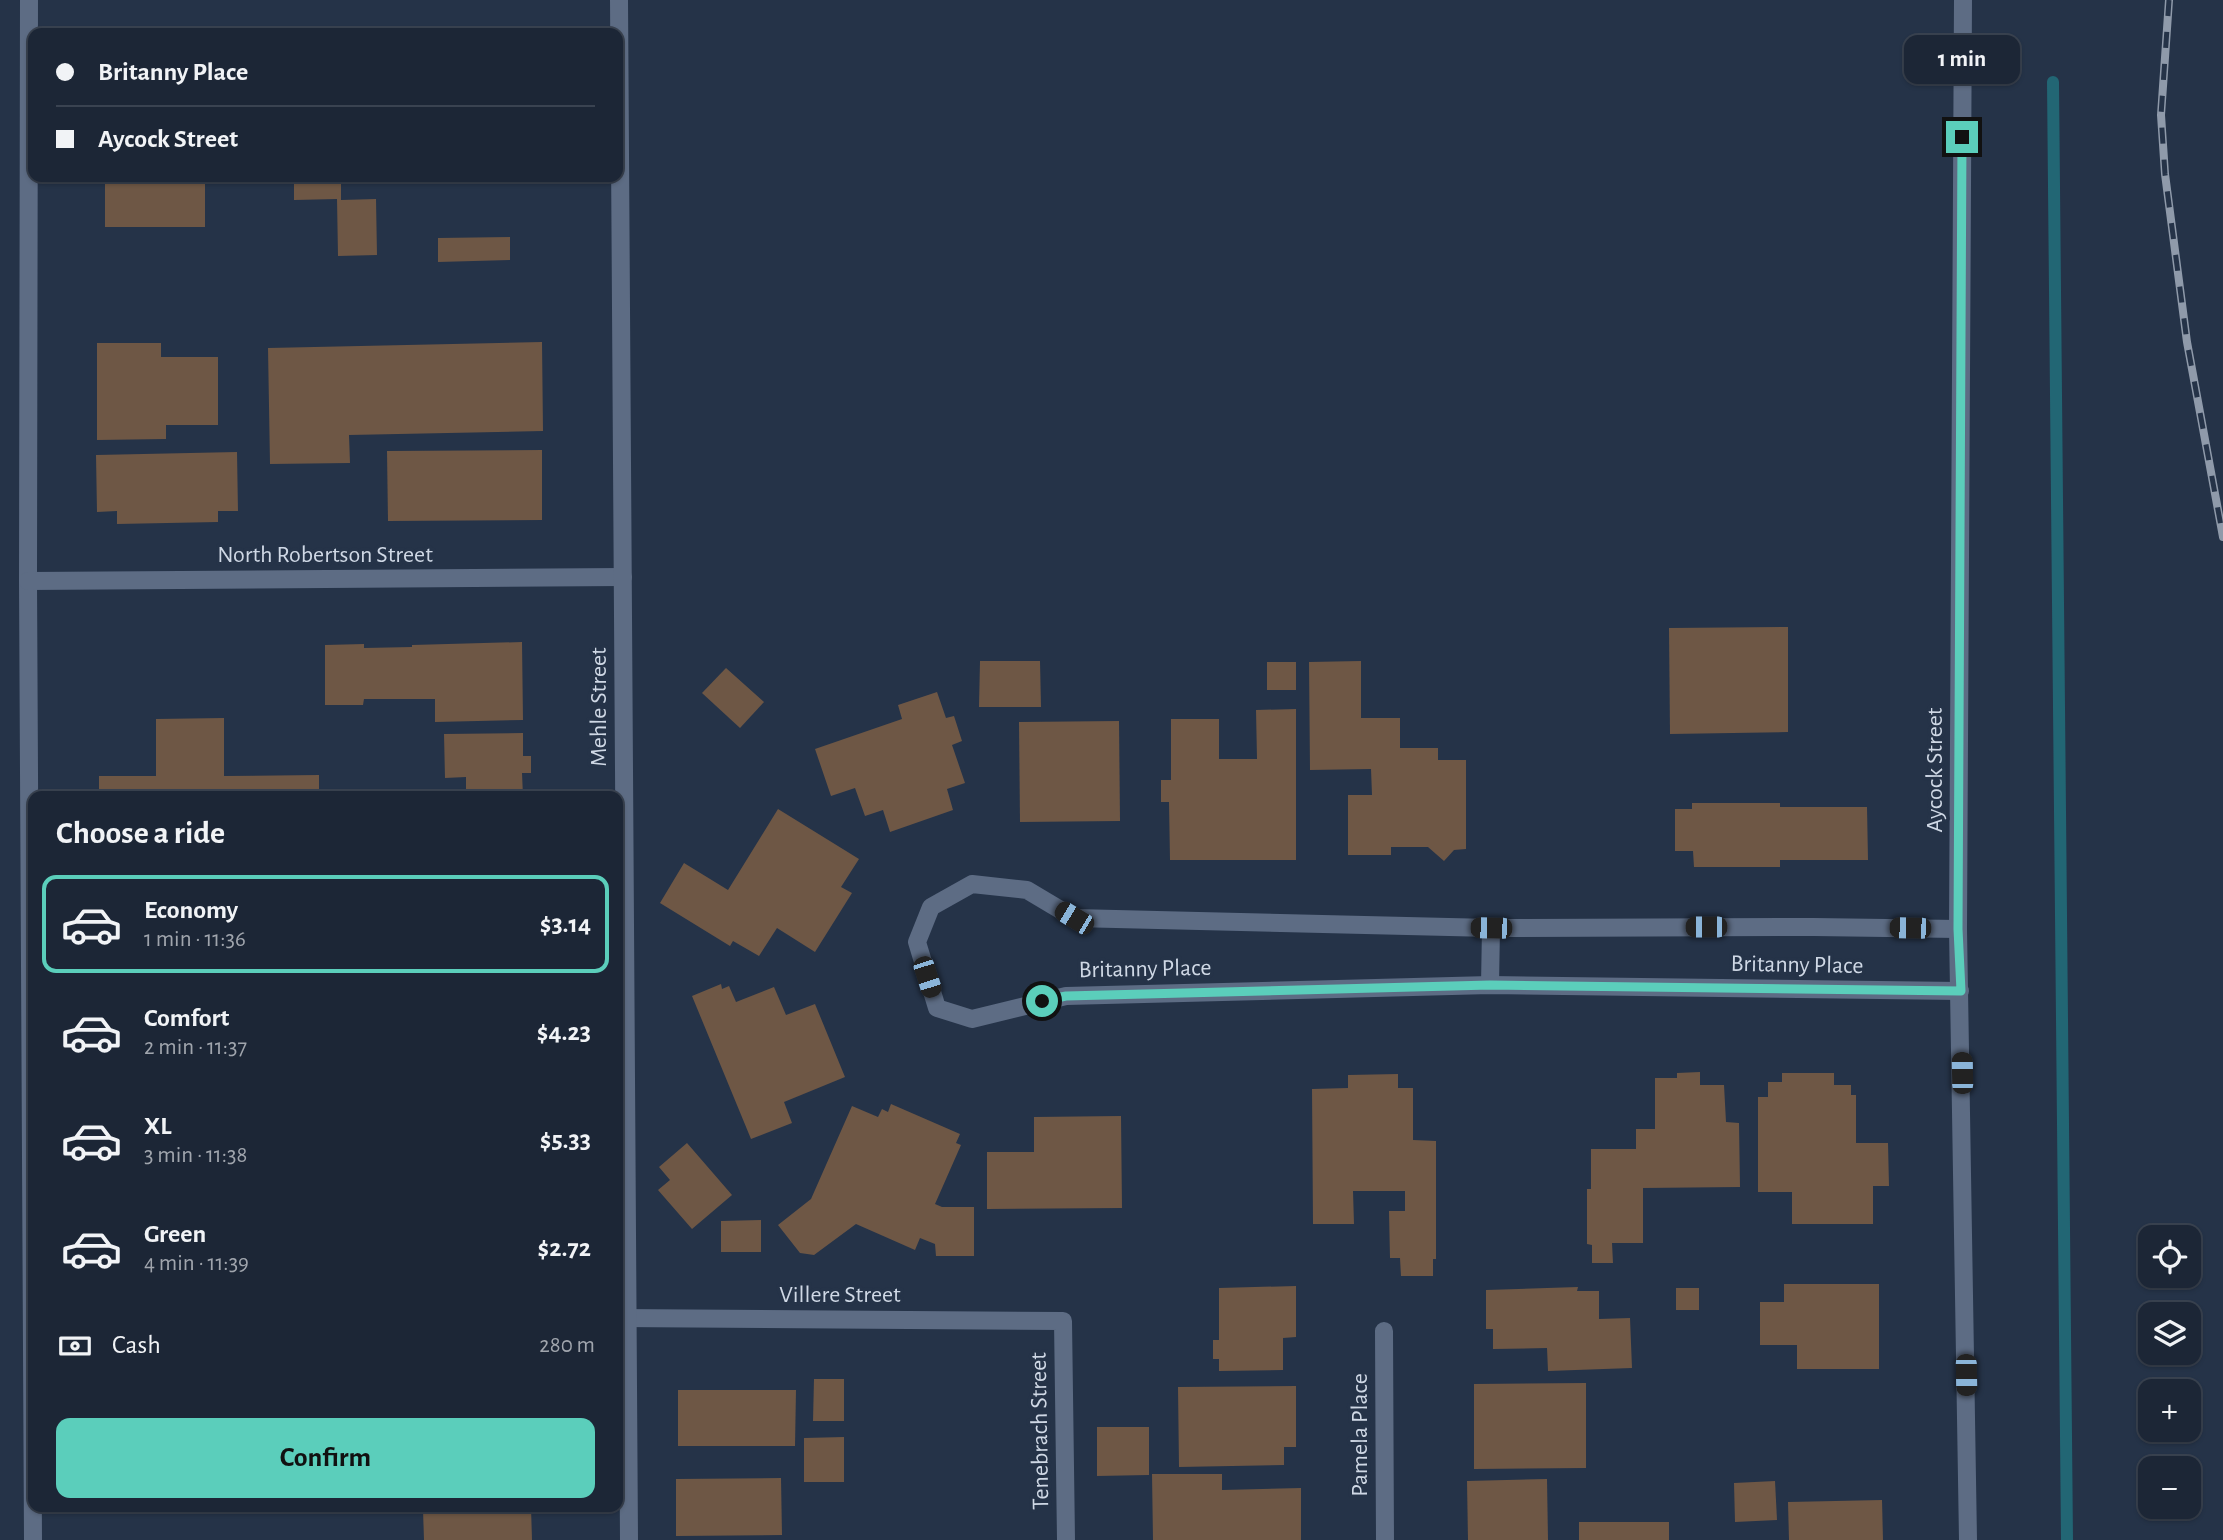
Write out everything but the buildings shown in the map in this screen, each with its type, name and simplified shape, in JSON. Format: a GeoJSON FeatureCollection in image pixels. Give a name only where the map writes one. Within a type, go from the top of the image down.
{"type":"FeatureCollection","features":[{"type":"Feature","properties":{"kind":"street"},"geometry":{"type":"LineString","coordinates":[[29,0],[29,28]]}},
{"type":"Feature","properties":{"kind":"street","name":"Mehle Street"},"geometry":{"type":"LineString","coordinates":[[619,0],[619,28]]}},
{"type":"Feature","properties":{"kind":"street","name":"Aycock Street"},"geometry":{"type":"LineString","coordinates":[[1963,0],[1958,929],[1968,1540]]}},
{"type":"Feature","properties":{"kind":"street"},"geometry":{"type":"LineString","coordinates":[[29,182],[29,791]]}},
{"type":"Feature","properties":{"kind":"street","name":"Mehle Street"},"geometry":{"type":"LineString","coordinates":[[620,182],[623,1318],[629,1540]]}},
{"type":"Feature","properties":{"kind":"street","name":"North Robertson Street"},"geometry":{"type":"LineString","coordinates":[[28,581],[623,577]]}},
{"type":"Feature","properties":{"kind":"street","name":"Britanny Place"},"geometry":{"type":"LineString","coordinates":[[1958,929],[1491,928],[1074,918],[1027,890],[972,884],[931,907],[917,942],[937,1008],[972,1019],[1066,996],[1490,985],[1961,991]]}},
{"type":"Feature","properties":{"kind":"street"},"geometry":{"type":"LineString","coordinates":[[1490,985],[1491,928]]}},
{"type":"Feature","properties":{"kind":"street","name":"Villere Street"},"geometry":{"type":"LineString","coordinates":[[623,1318],[1063,1321]]}},
{"type":"Feature","properties":{"kind":"street","name":"Tenebrach Street"},"geometry":{"type":"LineString","coordinates":[[1063,1321],[1066,1540]]}},
{"type":"Feature","properties":{"kind":"street","name":"Pamela Place"},"geometry":{"type":"LineString","coordinates":[[1384,1331],[1385,1540]]}},
{"type":"Feature","properties":{"kind":"street"},"geometry":{"type":"LineString","coordinates":[[33,1512],[33,1540]]}},
{"type":"Feature","properties":{"kind":"waterway"},"geometry":{"type":"LineString","coordinates":[[2053,82],[2067,1540]]}},
{"type":"Feature","properties":{"kind":"railway"},"geometry":{"type":"LineString","coordinates":[[2169,0],[2161,115],[2165,174],[2187,342],[2223,537]]}},
{"type":"Feature","properties":{"kind":"route"},"geometry":{"type":"LineString","coordinates":[[1042,1001],[1066,996],[1490,985],[1961,991],[1958,929],[1962,137]]}}]}
